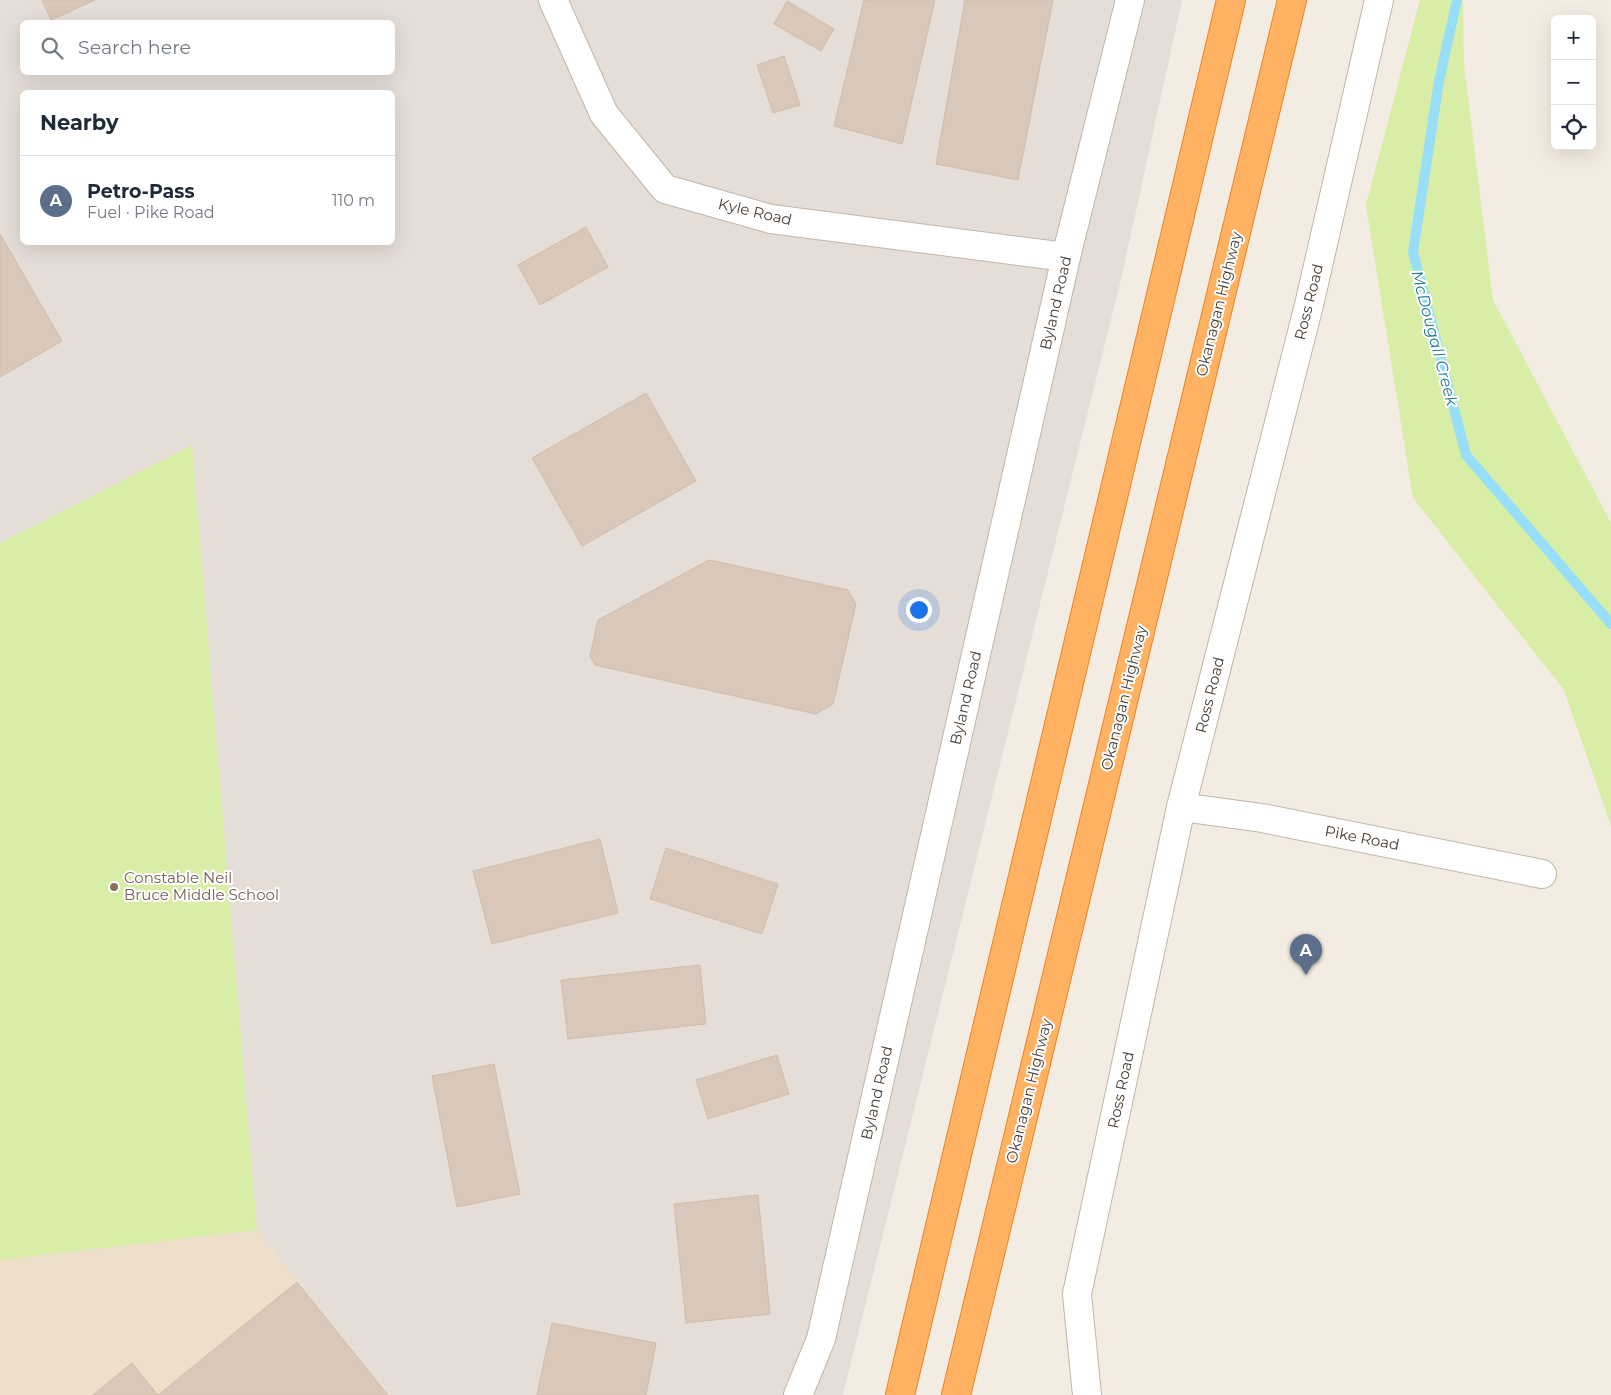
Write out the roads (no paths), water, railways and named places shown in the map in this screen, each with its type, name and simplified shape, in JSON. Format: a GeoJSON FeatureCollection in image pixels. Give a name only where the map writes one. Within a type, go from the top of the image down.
{"type":"FeatureCollection","features":[{"type":"Feature","properties":{"kind":"highway"},"geometry":{"type":"LineString","coordinates":[[900,1395],[1231,0]]}},
{"type":"Feature","properties":{"kind":"highway","name":"Okanagan Highway"},"geometry":{"type":"LineString","coordinates":[[956,1395],[1292,0]]}},
{"type":"Feature","properties":{"kind":"street","name":"Kyle Road"},"geometry":{"type":"LineString","coordinates":[[553,0],[604,114],[665,189],[771,219],[1066,257]]}},
{"type":"Feature","properties":{"kind":"street","name":"Byland Road"},"geometry":{"type":"LineString","coordinates":[[798,1395],[821,1339],[1066,257],[1130,0]]}},
{"type":"Feature","properties":{"kind":"street","name":"Ross Road"},"geometry":{"type":"LineString","coordinates":[[1087,1395],[1077,1294],[1181,807],[1309,304],[1379,0]]}},
{"type":"Feature","properties":{"kind":"street","name":"Pike Road"},"geometry":{"type":"LineString","coordinates":[[1181,807],[1262,818],[1542,874]]}},
{"type":"Feature","properties":{"kind":"waterway","name":"McDougall Creek"},"geometry":{"type":"LineString","coordinates":[[1457,0],[1439,81],[1413,252],[1466,455],[1611,624]]}},
{"type":"Feature","properties":{"kind":"place","name":"Constable Neil Bruce Middle School"},"geometry":{"type":"Point","coordinates":[114,887]}},
{"type":"Feature","properties":{"kind":"place","name":"Petro-Pass"},"geometry":{"type":"Point","coordinates":[1306,975]}}]}
